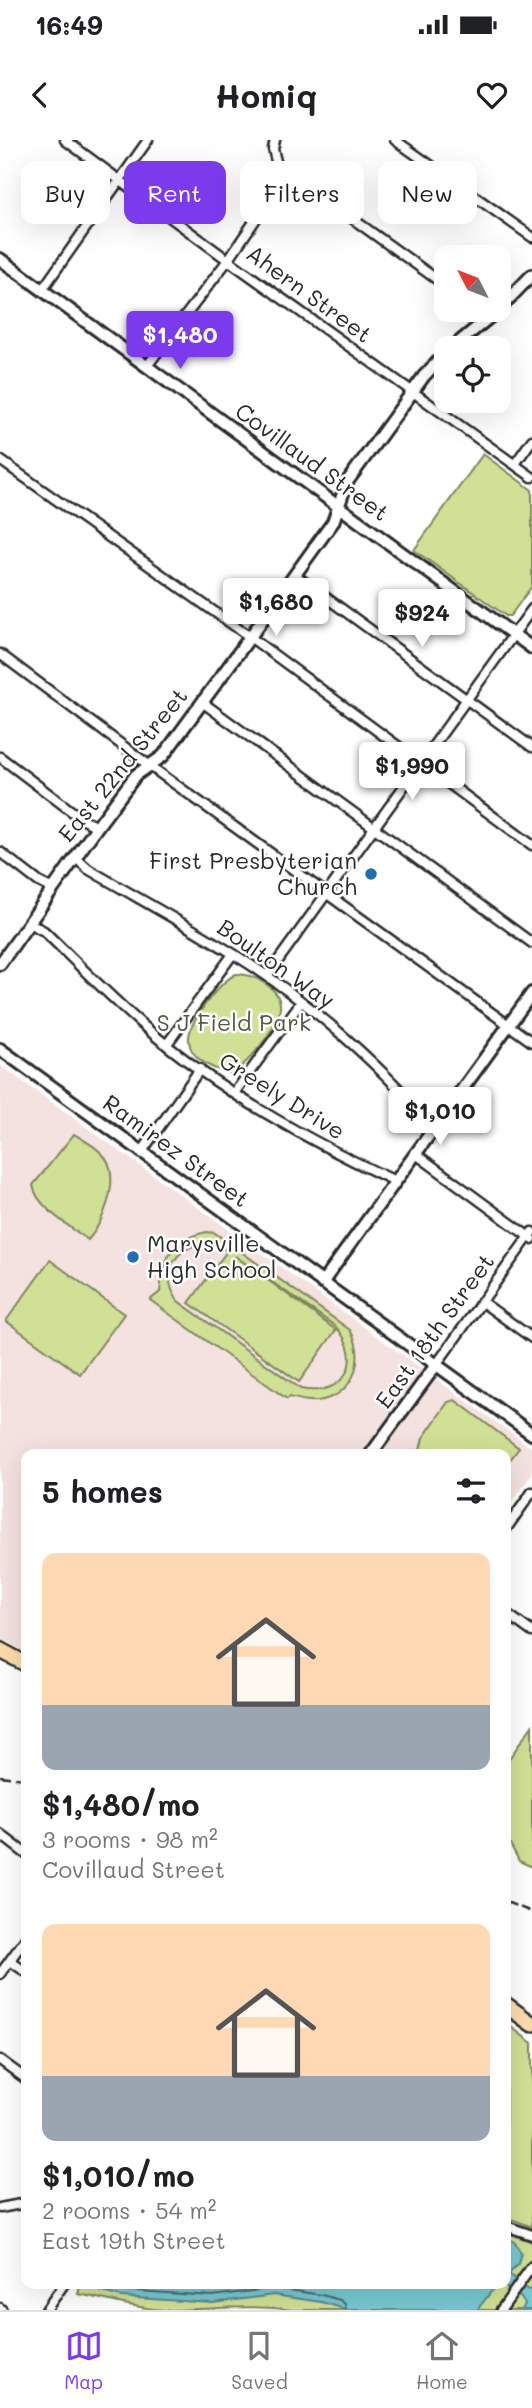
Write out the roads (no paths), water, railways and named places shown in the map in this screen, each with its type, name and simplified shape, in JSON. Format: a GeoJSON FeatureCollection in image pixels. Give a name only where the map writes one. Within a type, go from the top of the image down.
{"type":"FeatureCollection","features":[{"type":"Feature","properties":{"kind":"highway"},"geometry":{"type":"LineString","coordinates":[[0,1650],[21,1661]]}},
{"type":"Feature","properties":{"kind":"highway"},"geometry":{"type":"LineString","coordinates":[[511,2008],[529,2017]]}},
{"type":"Feature","properties":{"kind":"street","name":"Ahern Street"},"geometry":{"type":"LineString","coordinates":[[65,140],[532,477]]}},
{"type":"Feature","properties":{"kind":"street"},"geometry":{"type":"LineString","coordinates":[[42,290],[148,140]]}},
{"type":"Feature","properties":{"kind":"street"},"geometry":{"type":"LineString","coordinates":[[275,140],[273,149],[276,161]]}},
{"type":"Feature","properties":{"kind":"street"},"geometry":{"type":"LineString","coordinates":[[395,140],[532,237]]}},
{"type":"Feature","properties":{"kind":"street"},"geometry":{"type":"LineString","coordinates":[[147,366],[252,224]]}},
{"type":"Feature","properties":{"kind":"street"},"geometry":{"type":"LineString","coordinates":[[359,224],[434,277]]}},
{"type":"Feature","properties":{"kind":"street","name":"Covillaud Street"},"geometry":{"type":"LineString","coordinates":[[0,259],[532,648]]}},
{"type":"Feature","properties":{"kind":"street"},"geometry":{"type":"LineString","coordinates":[[511,298],[532,275]]}},
{"type":"Feature","properties":{"kind":"street"},"geometry":{"type":"LineString","coordinates":[[467,336],[484,322]]}},
{"type":"Feature","properties":{"kind":"street","name":"East 22nd Street"},"geometry":{"type":"LineString","coordinates":[[0,964],[4,952],[29,923],[136,775],[163,756],[295,575],[333,522],[340,509],[347,482],[434,365]]}},
{"type":"Feature","properties":{"kind":"street"},"geometry":{"type":"LineString","coordinates":[[514,464],[532,440]]}},
{"type":"Feature","properties":{"kind":"street"},"geometry":{"type":"LineString","coordinates":[[0,460],[250,637],[532,845]]}},
{"type":"Feature","properties":{"kind":"street"},"geometry":{"type":"LineString","coordinates":[[295,575],[532,747]]}},
{"type":"Feature","properties":{"kind":"street"},"geometry":{"type":"LineString","coordinates":[[267,976],[422,765],[532,609]]}},
{"type":"Feature","properties":{"kind":"street"},"geometry":{"type":"LineString","coordinates":[[0,654],[150,766],[532,1042]]}},
{"type":"Feature","properties":{"kind":"street"},"geometry":{"type":"LineString","coordinates":[[202,702],[532,943]]}},
{"type":"Feature","properties":{"kind":"street"},"geometry":{"type":"LineString","coordinates":[[0,757],[82,819],[97,827]]}},
{"type":"Feature","properties":{"kind":"street"},"geometry":{"type":"LineString","coordinates":[[0,852],[39,882],[53,889]]}},
{"type":"Feature","properties":{"kind":"street","name":"Boulton Way"},"geometry":{"type":"LineString","coordinates":[[75,858],[88,869],[267,976],[377,1066],[435,1128]]}},
{"type":"Feature","properties":{"kind":"street","name":"Greely Drive"},"geometry":{"type":"LineString","coordinates":[[29,923],[44,931],[145,1027],[200,1069],[314,1141],[395,1181]]}},
{"type":"Feature","properties":{"kind":"street"},"geometry":{"type":"LineString","coordinates":[[167,1044],[233,954]]}},
{"type":"Feature","properties":{"kind":"street"},"geometry":{"type":"LineString","coordinates":[[321,1283],[532,993]]}},
{"type":"Feature","properties":{"kind":"street"},"geometry":{"type":"LineString","coordinates":[[235,1092],[301,1002]]}},
{"type":"Feature","properties":{"kind":"street","name":"Ramirez Street"},"geometry":{"type":"LineString","coordinates":[[0,1049],[532,1434]]}},
{"type":"Feature","properties":{"kind":"street"},"geometry":{"type":"LineString","coordinates":[[141,1153],[200,1069]]}},
{"type":"Feature","properties":{"kind":"street"},"geometry":{"type":"LineString","coordinates":[[415,1154],[531,1236]]}},
{"type":"Feature","properties":{"kind":"street","name":"East 18th Street"},"geometry":{"type":"LineString","coordinates":[[375,1449],[531,1236]]}},
{"type":"Feature","properties":{"kind":"street"},"geometry":{"type":"LineString","coordinates":[[482,1302],[532,1338]]}},
{"type":"Feature","properties":{"kind":"street"},"geometry":{"type":"LineString","coordinates":[[511,1521],[532,1492]]}},
{"type":"Feature","properties":{"kind":"street"},"geometry":{"type":"LineString","coordinates":[[511,1617],[532,1632]]}},
{"type":"Feature","properties":{"kind":"street"},"geometry":{"type":"LineString","coordinates":[[0,1834],[21,1850]]}},
{"type":"Feature","properties":{"kind":"street"},"geometry":{"type":"LineString","coordinates":[[0,1974],[21,1945]]}},
{"type":"Feature","properties":{"kind":"street"},"geometry":{"type":"LineString","coordinates":[[10,1961],[21,1969]]}},
{"type":"Feature","properties":{"kind":"street"},"geometry":{"type":"LineString","coordinates":[[0,2060],[21,2075]]}},
{"type":"Feature","properties":{"kind":"street"},"geometry":{"type":"LineString","coordinates":[[0,2208],[21,2204]]}},
{"type":"Feature","properties":{"kind":"street"},"geometry":{"type":"LineString","coordinates":[[511,2227],[532,2235]]}},
{"type":"Feature","properties":{"kind":"street"},"geometry":{"type":"LineString","coordinates":[[501,2310],[532,2266]]}},
{"type":"Feature","properties":{"kind":"street"},"geometry":{"type":"LineString","coordinates":[[46,2310],[61,2289]]}},
{"type":"Feature","properties":{"kind":"water"},"geometry":{"type":"Polygon","coordinates":[[[511,2240],[521,2253],[518,2264],[511,2272],[511,2240]]]}},
{"type":"Feature","properties":{"kind":"water"},"geometry":{"type":"Polygon","coordinates":[[[511,2276],[528,2290],[532,2289],[532,2310],[522,2310],[525,2304],[508,2289],[511,2289],[511,2276]]]}},
{"type":"Feature","properties":{"kind":"water"},"geometry":{"type":"Polygon","coordinates":[[[98,2289],[493,2289],[477,2310],[349,2310],[321,2302],[274,2295],[213,2303],[121,2297],[98,2289]]]}},
{"type":"Feature","properties":{"kind":"railway"},"geometry":{"type":"LineString","coordinates":[[0,1776],[21,1778]]}},
{"type":"Feature","properties":{"kind":"railway"},"geometry":{"type":"LineString","coordinates":[[511,1904],[532,1912]]}},
{"type":"Feature","properties":{"kind":"place","name":"First Presbyterian Church"},"geometry":{"type":"Point","coordinates":[371,874]}},
{"type":"Feature","properties":{"kind":"place","name":"Marysville High School"},"geometry":{"type":"Point","coordinates":[133,1257]}},
{"type":"Feature","properties":{"kind":"park label","name":"S J Field Park"},"geometry":{"type":"Point","coordinates":[234,1023]}}]}
